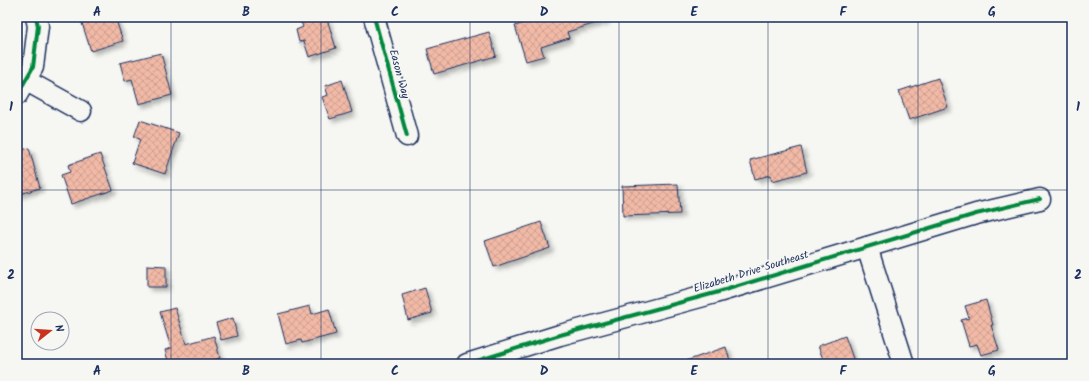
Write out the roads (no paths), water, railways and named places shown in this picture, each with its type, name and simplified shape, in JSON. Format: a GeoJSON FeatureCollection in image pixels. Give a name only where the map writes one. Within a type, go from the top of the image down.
{"type":"FeatureCollection","features":[{"type":"Feature","properties":{"kind":"street"},"geometry":{"type":"LineString","coordinates":[[36,17],[38,26],[33,67],[21,87],[81,111]]}},
{"type":"Feature","properties":{"kind":"street","name":"Eason Way"},"geometry":{"type":"LineString","coordinates":[[374,17],[406,136]]}},
{"type":"Feature","properties":{"kind":"street","name":"Elizabeth Drive Southeast"},"geometry":{"type":"LineString","coordinates":[[467,364],[560,335],[715,292],[976,214],[1040,199]]}},
{"type":"Feature","properties":{"kind":"street"},"geometry":{"type":"LineString","coordinates":[[867,247],[904,364]]}}]}
